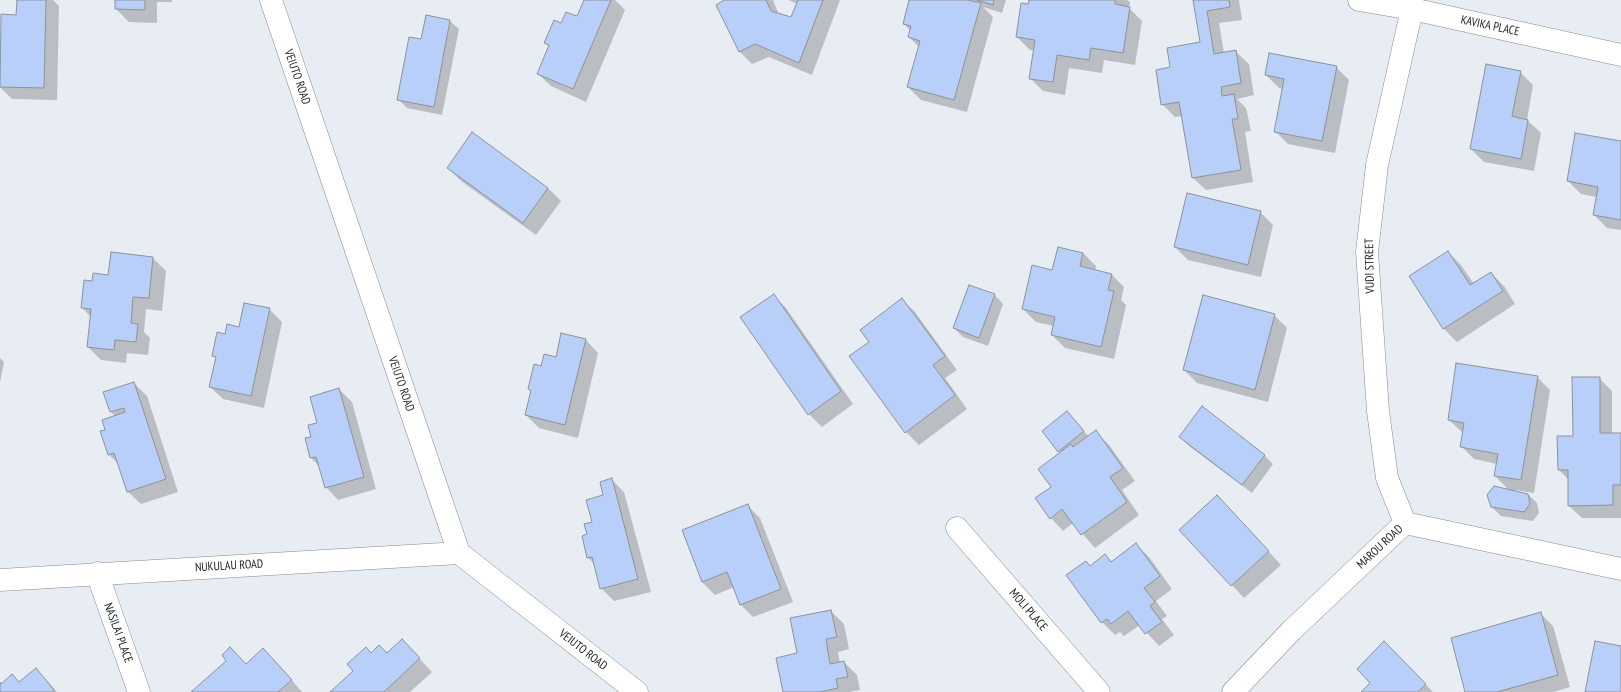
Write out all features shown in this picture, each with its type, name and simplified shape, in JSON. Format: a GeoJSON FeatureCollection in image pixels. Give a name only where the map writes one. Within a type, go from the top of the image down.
{"type":"FeatureCollection","features":[{"type":"Feature","properties":{"kind":"street","name":"VEIUTO ROAD"},"geometry":{"type":"LineString","coordinates":[[271,0],[459,553],[638,692]]}},
{"type":"Feature","properties":{"kind":"street","name":"KAVIKA PLACE"},"geometry":{"type":"LineString","coordinates":[[1359,0],[1412,9],[1621,55]]}},
{"type":"Feature","properties":{"kind":"street","name":"VUDI STREET"},"geometry":{"type":"LineString","coordinates":[[1405,523],[1387,478],[1378,411],[1367,252],[1377,165],[1412,9]]}},
{"type":"Feature","properties":{"kind":"street","name":"MAROU ROAD"},"geometry":{"type":"LineString","coordinates":[[1234,692],[1291,631],[1405,523],[1621,569]]}},
{"type":"Feature","properties":{"kind":"street","name":"MOLI PLACE"},"geometry":{"type":"LineString","coordinates":[[957,528],[1099,692]]}},
{"type":"Feature","properties":{"kind":"street","name":"NUKULAU ROAD"},"geometry":{"type":"LineString","coordinates":[[0,580],[97,573],[459,553]]}},
{"type":"Feature","properties":{"kind":"street","name":"NASILAI PLACE"},"geometry":{"type":"LineString","coordinates":[[97,573],[139,692]]}},
{"type":"Feature","properties":{"kind":"building"},"geometry":{"type":"Polygon","coordinates":[[[17,0],[46,0],[44,88],[0,87],[1,14],[16,15],[17,0]]]}},
{"type":"Feature","properties":{"kind":"building"},"geometry":{"type":"Polygon","coordinates":[[[115,0],[145,0],[145,10],[115,9],[115,0]]]}},
{"type":"Feature","properties":{"kind":"building"},"geometry":{"type":"Polygon","coordinates":[[[584,0],[611,0],[573,89],[537,74],[549,45],[544,43],[554,20],[561,23],[566,12],[577,16],[584,0]]]}},
{"type":"Feature","properties":{"kind":"building"},"geometry":{"type":"Polygon","coordinates":[[[724,0],[766,0],[771,11],[791,17],[798,0],[823,0],[799,63],[755,44],[739,52],[716,5],[724,0]]]}},
{"type":"Feature","properties":{"kind":"building"},"geometry":{"type":"Polygon","coordinates":[[[909,0],[968,0],[981,3],[954,100],[907,87],[920,41],[908,37],[911,26],[903,24],[909,0]]]}},
{"type":"Feature","properties":{"kind":"building"},"geometry":{"type":"Polygon","coordinates":[[[977,0],[994,0],[993,5],[977,0]]]}},
{"type":"Feature","properties":{"kind":"building"},"geometry":{"type":"Polygon","coordinates":[[[1029,0],[1115,0],[1115,4],[1130,7],[1123,53],[1091,48],[1089,60],[1057,55],[1053,82],[1029,79],[1035,40],[1016,37],[1021,3],[1028,4],[1029,0]]]}},
{"type":"Feature","properties":{"kind":"building"},"geometry":{"type":"Polygon","coordinates":[[[1193,0],[1229,0],[1230,7],[1207,11],[1214,54],[1236,50],[1241,83],[1221,87],[1222,96],[1234,94],[1238,119],[1232,119],[1241,170],[1192,178],[1179,102],[1161,105],[1156,70],[1170,67],[1167,48],[1200,42],[1193,0]]]}},
{"type":"Feature","properties":{"kind":"building"},"geometry":{"type":"Polygon","coordinates":[[[426,15],[450,20],[434,107],[397,100],[409,37],[421,39],[426,15]]]}},
{"type":"Feature","properties":{"kind":"building"},"geometry":{"type":"Polygon","coordinates":[[[1269,53],[1337,66],[1322,141],[1274,132],[1284,79],[1265,75],[1269,53]]]}},
{"type":"Feature","properties":{"kind":"building"},"geometry":{"type":"Polygon","coordinates":[[[1486,64],[1521,71],[1512,116],[1528,120],[1521,159],[1470,149],[1486,64]]]}},
{"type":"Feature","properties":{"kind":"building"},"geometry":{"type":"Polygon","coordinates":[[[472,132],[548,188],[523,223],[447,168],[472,132]]]}},
{"type":"Feature","properties":{"kind":"building"},"geometry":{"type":"Polygon","coordinates":[[[1575,133],[1621,141],[1621,220],[1593,215],[1598,187],[1567,181],[1575,133]]]}},
{"type":"Feature","properties":{"kind":"building"},"geometry":{"type":"Polygon","coordinates":[[[1187,193],[1261,211],[1248,265],[1174,247],[1187,193]]]}},
{"type":"Feature","properties":{"kind":"building"},"geometry":{"type":"Polygon","coordinates":[[[1058,247],[1083,253],[1080,266],[1112,274],[1108,290],[1114,291],[1101,347],[1051,335],[1055,317],[1022,309],[1032,265],[1052,270],[1058,247]]]}},
{"type":"Feature","properties":{"kind":"building"},"geometry":{"type":"Polygon","coordinates":[[[1448,251],[1470,285],[1491,272],[1503,291],[1443,329],[1409,276],[1448,251]]]}},
{"type":"Feature","properties":{"kind":"building"},"geometry":{"type":"Polygon","coordinates":[[[111,252],[153,257],[149,298],[133,297],[131,323],[138,324],[136,342],[115,340],[114,350],[87,347],[91,309],[81,308],[84,280],[92,281],[93,273],[108,275],[111,252]]]}},
{"type":"Feature","properties":{"kind":"building"},"geometry":{"type":"Polygon","coordinates":[[[969,285],[995,294],[979,338],[953,328],[969,285]]]}},
{"type":"Feature","properties":{"kind":"building"},"geometry":{"type":"Polygon","coordinates":[[[774,294],[841,391],[808,415],[740,317],[774,294]]]}},
{"type":"Feature","properties":{"kind":"building"},"geometry":{"type":"Polygon","coordinates":[[[1203,295],[1275,314],[1255,390],[1183,370],[1203,295]]]}},
{"type":"Feature","properties":{"kind":"building"},"geometry":{"type":"Polygon","coordinates":[[[902,298],[945,356],[933,365],[955,395],[905,433],[849,356],[869,342],[860,330],[902,298]]]}},
{"type":"Feature","properties":{"kind":"building"},"geometry":{"type":"Polygon","coordinates":[[[244,303],[270,308],[251,396],[209,387],[216,357],[212,356],[217,332],[225,334],[227,324],[239,327],[244,303]]]}},
{"type":"Feature","properties":{"kind":"building"},"geometry":{"type":"Polygon","coordinates":[[[561,333],[586,339],[565,425],[525,415],[531,390],[528,389],[534,364],[541,366],[544,354],[556,357],[561,333]]]}},
{"type":"Feature","properties":{"kind":"building"},"geometry":{"type":"Polygon","coordinates":[[[1456,363],[1538,376],[1521,480],[1494,476],[1498,454],[1460,447],[1464,423],[1448,420],[1456,363]]]}},
{"type":"Feature","properties":{"kind":"building"},"geometry":{"type":"Polygon","coordinates":[[[1572,377],[1600,377],[1600,433],[1621,433],[1621,485],[1613,485],[1613,505],[1568,506],[1568,470],[1558,470],[1557,436],[1573,436],[1572,377]]]}},
{"type":"Feature","properties":{"kind":"building"},"geometry":{"type":"Polygon","coordinates":[[[134,382],[166,479],[127,492],[114,453],[108,455],[100,431],[105,430],[102,420],[125,412],[124,408],[110,412],[103,392],[134,382]]]}},
{"type":"Feature","properties":{"kind":"building"},"geometry":{"type":"Polygon","coordinates":[[[339,388],[364,477],[325,488],[316,457],[310,458],[305,438],[311,437],[308,425],[317,423],[310,397],[339,388]]]}},
{"type":"Feature","properties":{"kind":"building"},"geometry":{"type":"Polygon","coordinates":[[[1202,406],[1265,455],[1242,485],[1179,437],[1202,406]]]}},
{"type":"Feature","properties":{"kind":"building"},"geometry":{"type":"Polygon","coordinates":[[[1067,411],[1084,431],[1058,452],[1042,431],[1067,411]]]}},
{"type":"Feature","properties":{"kind":"building"},"geometry":{"type":"Polygon","coordinates":[[[1096,430],[1123,468],[1110,477],[1127,502],[1081,535],[1062,509],[1050,519],[1035,498],[1051,487],[1038,469],[1071,444],[1073,447],[1096,430]]]}},
{"type":"Feature","properties":{"kind":"building"},"geometry":{"type":"Polygon","coordinates":[[[612,478],[638,579],[600,589],[592,557],[587,558],[582,536],[587,534],[584,524],[592,522],[586,500],[603,495],[600,482],[612,478]]]}},
{"type":"Feature","properties":{"kind":"building"},"geometry":{"type":"Polygon","coordinates":[[[1494,486],[1528,494],[1530,504],[1524,512],[1491,507],[1487,495],[1494,486]]]}},
{"type":"Feature","properties":{"kind":"building"},"geometry":{"type":"Polygon","coordinates":[[[1217,495],[1269,551],[1231,586],[1179,530],[1217,495]]]}},
{"type":"Feature","properties":{"kind":"building"},"geometry":{"type":"Polygon","coordinates":[[[748,504],[781,589],[740,605],[727,572],[702,582],[682,530],[748,504]]]}},
{"type":"Feature","properties":{"kind":"building"},"geometry":{"type":"Polygon","coordinates":[[[1136,543],[1160,576],[1144,588],[1155,602],[1150,606],[1162,622],[1145,634],[1128,611],[1111,624],[1107,619],[1101,623],[1066,575],[1086,561],[1090,566],[1105,554],[1111,562],[1136,543]]]}},
{"type":"Feature","properties":{"kind":"building"},"geometry":{"type":"Polygon","coordinates":[[[831,610],[837,637],[826,639],[830,664],[844,661],[848,677],[836,679],[838,688],[820,692],[783,692],[776,658],[797,653],[790,618],[831,610]]]}},
{"type":"Feature","properties":{"kind":"building"},"geometry":{"type":"Polygon","coordinates":[[[1541,612],[1558,675],[1497,692],[1465,692],[1451,638],[1541,612]]]}},
{"type":"Feature","properties":{"kind":"building"},"geometry":{"type":"Polygon","coordinates":[[[402,639],[420,658],[384,692],[330,692],[353,671],[347,664],[366,647],[371,653],[379,645],[387,653],[402,639]]]}},
{"type":"Feature","properties":{"kind":"building"},"geometry":{"type":"Polygon","coordinates":[[[1384,641],[1426,684],[1418,692],[1361,692],[1370,683],[1357,669],[1384,641]]]}},
{"type":"Feature","properties":{"kind":"building"},"geometry":{"type":"Polygon","coordinates":[[[1595,641],[1621,646],[1621,692],[1585,692],[1595,641]]]}},
{"type":"Feature","properties":{"kind":"building"},"geometry":{"type":"Polygon","coordinates":[[[230,647],[246,664],[263,648],[292,680],[278,692],[191,692],[226,661],[222,655],[230,647]]]}},
{"type":"Feature","properties":{"kind":"building"},"geometry":{"type":"Polygon","coordinates":[[[36,668],[54,690],[52,692],[0,692],[0,682],[1,684],[12,674],[19,682],[36,668]]]}}]}
